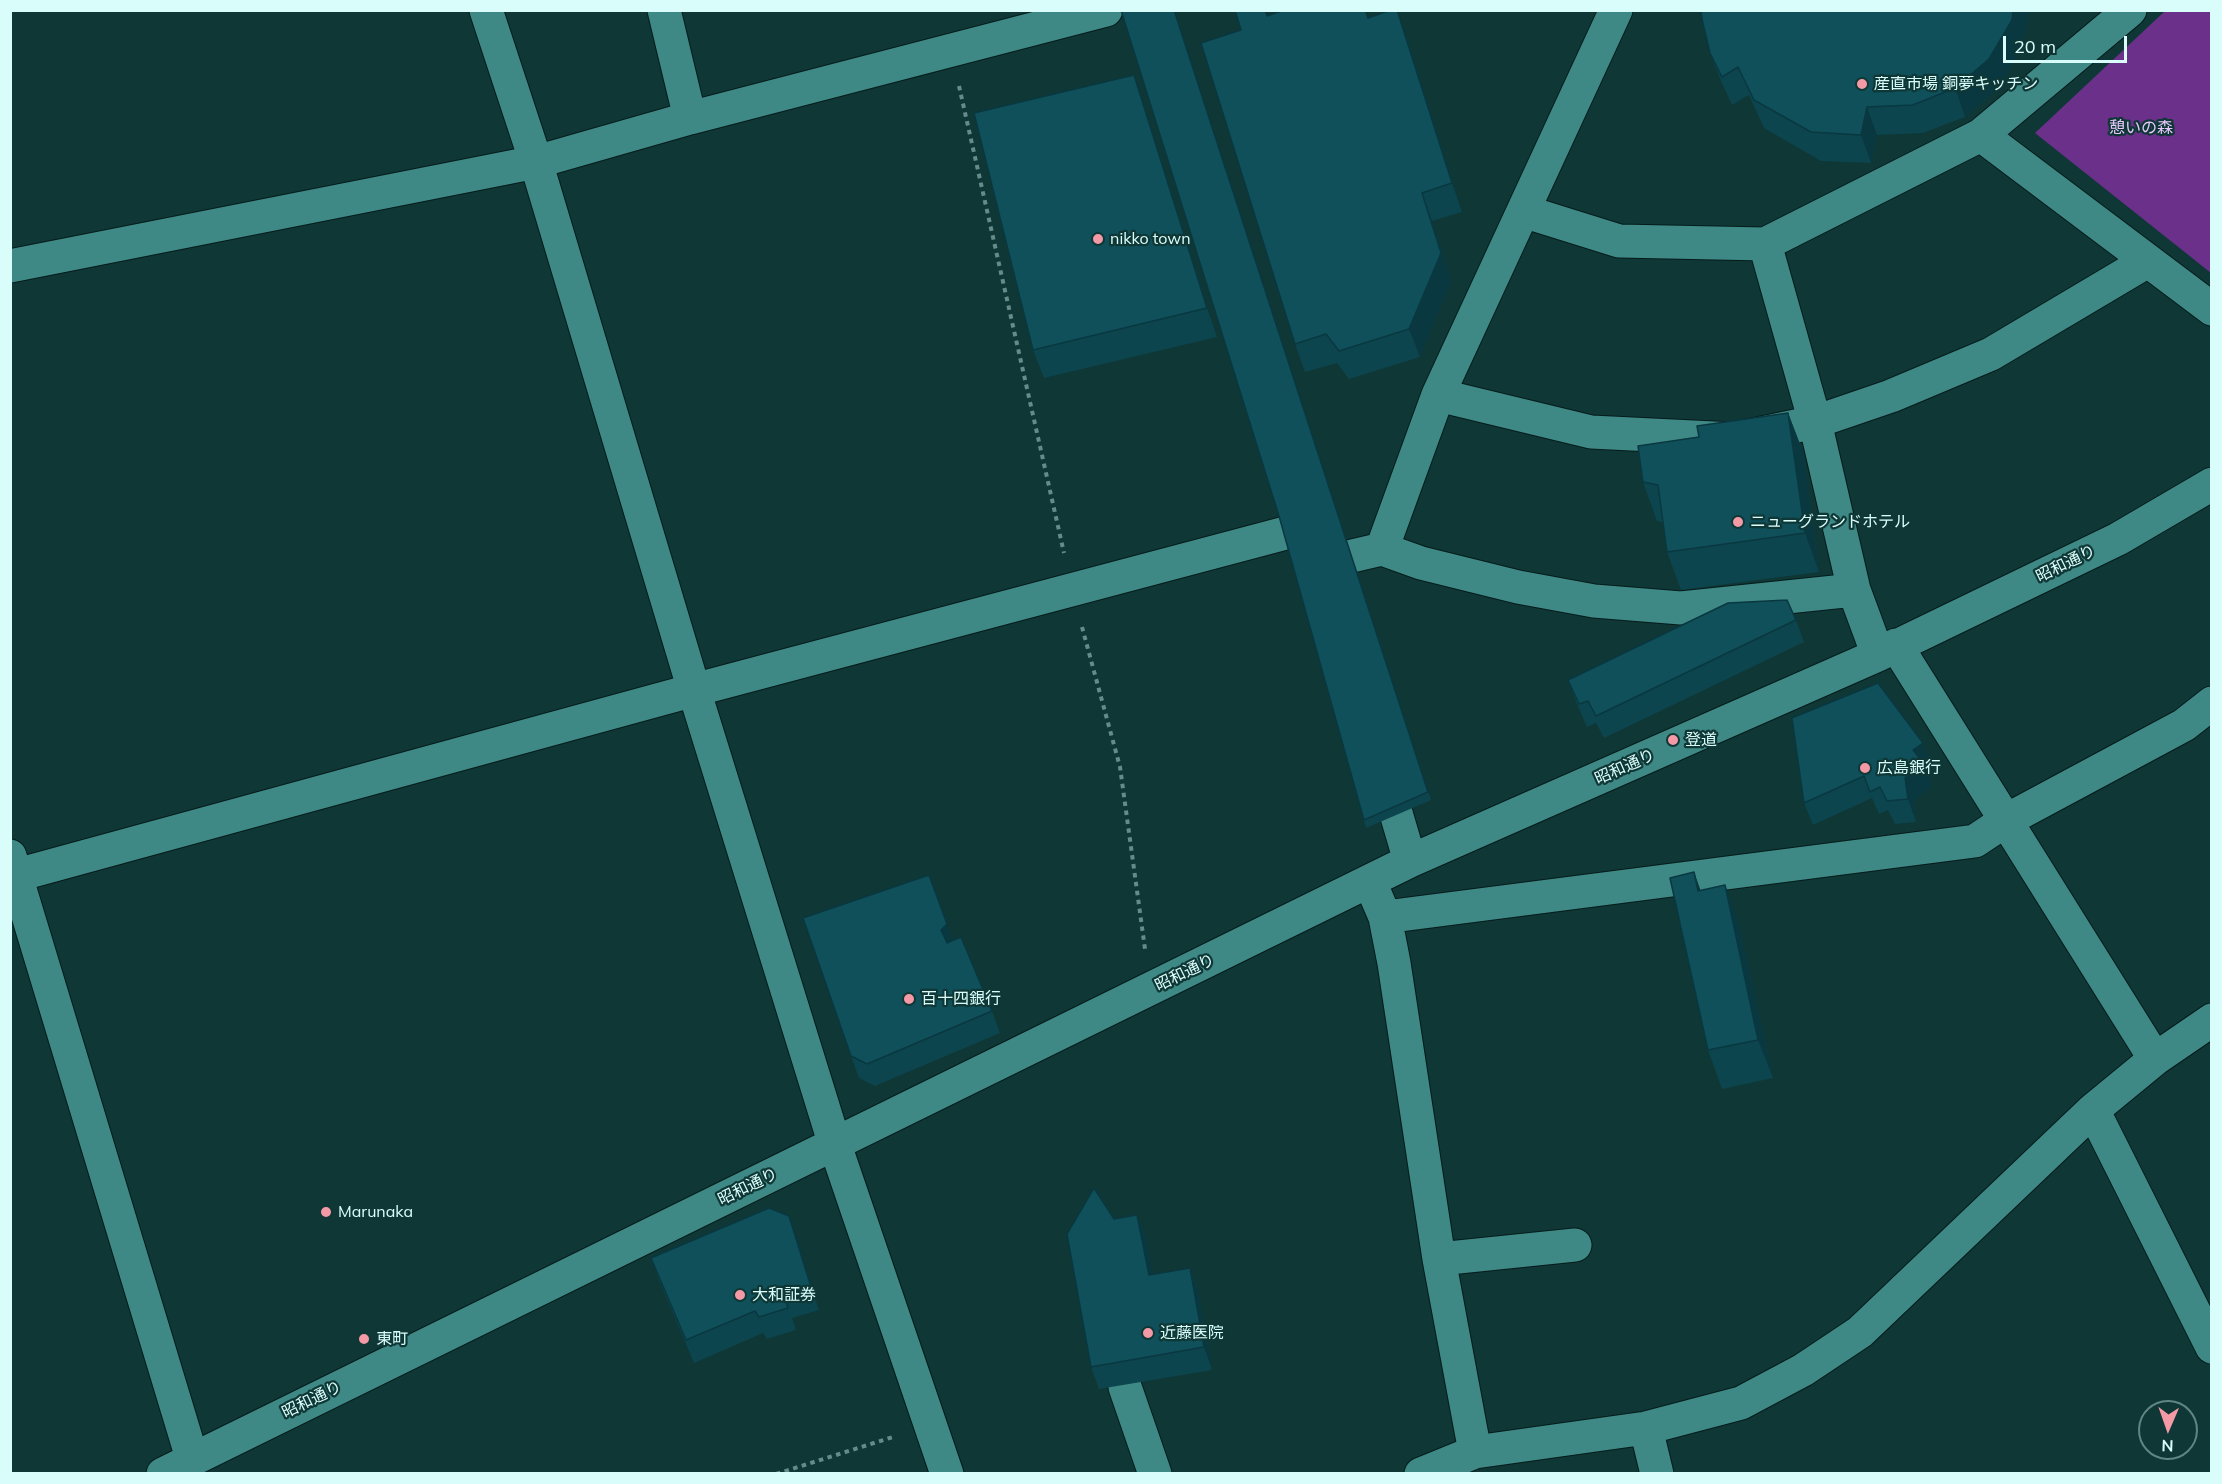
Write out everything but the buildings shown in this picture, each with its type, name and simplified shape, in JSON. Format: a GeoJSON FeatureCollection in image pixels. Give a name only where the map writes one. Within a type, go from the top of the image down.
{"type":"FeatureCollection","features":[{"type":"Feature","properties":{"kind":"street"},"geometry":{"type":"LineString","coordinates":[[486,10],[536,162],[694,690],[835,1145],[947,1473]]}},
{"type":"Feature","properties":{"kind":"street"},"geometry":{"type":"LineString","coordinates":[[664,10],[690,118]]}},
{"type":"Feature","properties":{"kind":"street"},"geometry":{"type":"LineString","coordinates":[[10,266],[536,162],[690,118],[1106,10]]}},
{"type":"Feature","properties":{"kind":"street"},"geometry":{"type":"LineString","coordinates":[[1382,549],[1438,395],[1616,10]]}},
{"type":"Feature","properties":{"kind":"street"},"geometry":{"type":"LineString","coordinates":[[1523,211],[1619,242],[1765,244],[1981,135],[2130,10]]}},
{"type":"Feature","properties":{"kind":"street"},"geometry":{"type":"LineString","coordinates":[[1981,135],[2211,309]]}},
{"type":"Feature","properties":{"kind":"street"},"geometry":{"type":"LineString","coordinates":[[1765,244],[1815,422],[1854,590],[1887,650],[2005,821],[2155,1059]]}},
{"type":"Feature","properties":{"kind":"street"},"geometry":{"type":"LineString","coordinates":[[1438,395],[1591,432],[1734,439],[1815,422],[1891,396],[1991,354],[2146,262]]}},
{"type":"Feature","properties":{"kind":"street","name":"昭和通り"},"geometry":{"type":"LineString","coordinates":[[173,1469],[1410,861],[1887,650],[2118,539],[2211,484]]}},
{"type":"Feature","properties":{"kind":"street"},"geometry":{"type":"LineString","coordinates":[[1301,493],[1332,597]]}},
{"type":"Feature","properties":{"kind":"street"},"geometry":{"type":"LineString","coordinates":[[173,1469],[12,869],[1312,526]]}},
{"type":"Feature","properties":{"kind":"street"},"geometry":{"type":"LineString","coordinates":[[1322,563],[1382,549],[1420,563],[1518,587],[1594,601],[1681,608],[1854,590]]}},
{"type":"Feature","properties":{"kind":"street"},"geometry":{"type":"LineString","coordinates":[[1385,917],[1975,841],[2005,821],[2184,725],[2211,704]]}},
{"type":"Feature","properties":{"kind":"street"},"geometry":{"type":"LineString","coordinates":[[1376,746],[1410,861]]}},
{"type":"Feature","properties":{"kind":"street"},"geometry":{"type":"LineString","coordinates":[[1370,882],[1385,917],[1395,963],[1439,1260],[1475,1452]]}},
{"type":"Feature","properties":{"kind":"street"},"geometry":{"type":"LineString","coordinates":[[1421,1473],[1475,1452],[1646,1428],[1741,1403],[1803,1370],[1860,1332],[2093,1110],[2155,1059],[2211,1020]]}},
{"type":"Feature","properties":{"kind":"street"},"geometry":{"type":"LineString","coordinates":[[2093,1110],[2211,1347]]}},
{"type":"Feature","properties":{"kind":"street"},"geometry":{"type":"LineString","coordinates":[[1439,1260],[1575,1245]]}},
{"type":"Feature","properties":{"kind":"street"},"geometry":{"type":"LineString","coordinates":[[1125,1387],[1155,1473]]}},
{"type":"Feature","properties":{"kind":"street"},"geometry":{"type":"LineString","coordinates":[[1646,1428],[1656,1473]]}},
{"type":"Feature","properties":{"kind":"path"},"geometry":{"type":"LineString","coordinates":[[951,50],[1072,590],[1120,767],[1150,990]]}},
{"type":"Feature","properties":{"kind":"path"},"geometry":{"type":"LineString","coordinates":[[776,1473],[931,1425]]}},
{"type":"Feature","properties":{"kind":"green space","name":"憩いの森"},"geometry":{"type":"Polygon","coordinates":[[[2165,11],[2211,11],[2211,273],[2035,133],[2165,11]]]}},
{"type":"Feature","properties":{"kind":"place","name":"産直市場 銅夢キッチン"},"geometry":{"type":"Point","coordinates":[1862,84]}},
{"type":"Feature","properties":{"kind":"place","name":"nikko town"},"geometry":{"type":"Point","coordinates":[1098,239]}},
{"type":"Feature","properties":{"kind":"place","name":"ニューグランドホテル"},"geometry":{"type":"Point","coordinates":[1738,522]}},
{"type":"Feature","properties":{"kind":"place","name":"登道"},"geometry":{"type":"Point","coordinates":[1673,740]}},
{"type":"Feature","properties":{"kind":"place","name":"広島銀行"},"geometry":{"type":"Point","coordinates":[1865,768]}},
{"type":"Feature","properties":{"kind":"place","name":"百十四銀行"},"geometry":{"type":"Point","coordinates":[909,999]}},
{"type":"Feature","properties":{"kind":"place","name":"Marunaka"},"geometry":{"type":"Point","coordinates":[326,1212]}},
{"type":"Feature","properties":{"kind":"place","name":"大和証券"},"geometry":{"type":"Point","coordinates":[740,1295]}},
{"type":"Feature","properties":{"kind":"place","name":"近藤医院"},"geometry":{"type":"Point","coordinates":[1148,1333]}},
{"type":"Feature","properties":{"kind":"place","name":"東町"},"geometry":{"type":"Point","coordinates":[364,1339]}}]}
